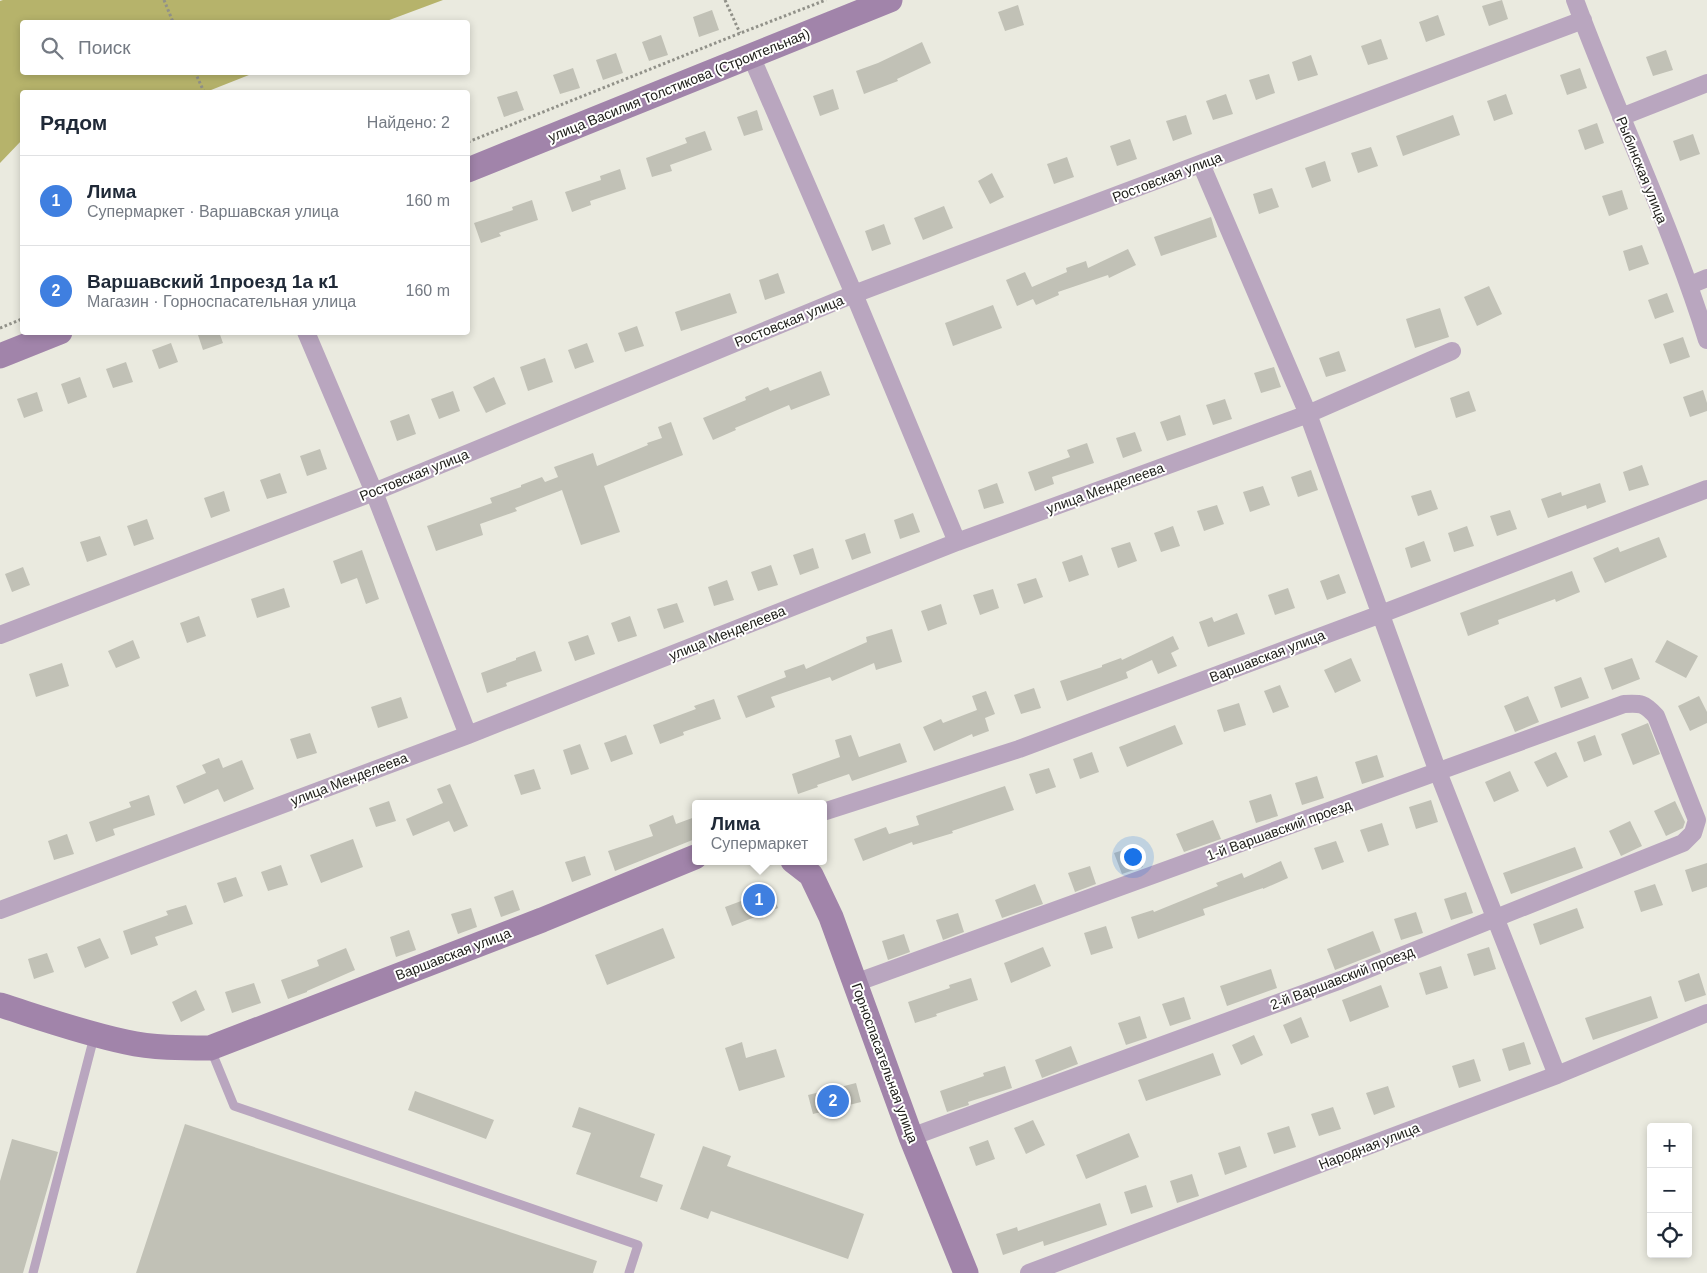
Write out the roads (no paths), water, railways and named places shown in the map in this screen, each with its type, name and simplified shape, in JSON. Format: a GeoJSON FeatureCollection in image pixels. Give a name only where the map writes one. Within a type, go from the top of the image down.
{"type":"FeatureCollection","features":[{"type":"Feature","properties":{"kind":"main road","name":"улица Василия Толстикова (Строительная)"},"geometry":{"type":"LineString","coordinates":[[470,169],[890,0]]}},
{"type":"Feature","properties":{"kind":"main road"},"geometry":{"type":"LineString","coordinates":[[0,356],[52,335]]}},
{"type":"Feature","properties":{"kind":"main road","name":"Варшавская улица"},"geometry":{"type":"LineString","coordinates":[[210,1048],[542,920],[692,858]]}},
{"type":"Feature","properties":{"kind":"main road","name":"Горноспасательная улица"},"geometry":{"type":"LineString","coordinates":[[797,865],[811,875],[831,917],[911,1137],[966,1273]]}},
{"type":"Feature","properties":{"kind":"main road"},"geometry":{"type":"LineString","coordinates":[[0,1005],[94,1034],[127,1042],[167,1047],[210,1048]]}},
{"type":"Feature","properties":{"kind":"street","name":"Рыбинская улица"},"geometry":{"type":"LineString","coordinates":[[1576,0],[1620,117],[1690,285],[1707,340]]}},
{"type":"Feature","properties":{"kind":"street","name":"Ростовская улица"},"geometry":{"type":"LineString","coordinates":[[0,635],[374,492],[854,294],[1583,20]]}},
{"type":"Feature","properties":{"kind":"street"},"geometry":{"type":"LineString","coordinates":[[751,56],[854,294],[956,542]]}},
{"type":"Feature","properties":{"kind":"street"},"geometry":{"type":"LineString","coordinates":[[1620,117],[1707,83]]}},
{"type":"Feature","properties":{"kind":"street"},"geometry":{"type":"LineString","coordinates":[[1201,164],[1308,414],[1438,772],[1557,1075]]}},
{"type":"Feature","properties":{"kind":"street"},"geometry":{"type":"LineString","coordinates":[[1690,285],[1707,278]]}},
{"type":"Feature","properties":{"kind":"street"},"geometry":{"type":"LineString","coordinates":[[307,335],[374,492],[468,735]]}},
{"type":"Feature","properties":{"kind":"street","name":"улица Менделеева"},"geometry":{"type":"LineString","coordinates":[[0,910],[468,735],[956,542],[1308,414],[1452,351]]}},
{"type":"Feature","properties":{"kind":"street","name":"Варшавская улица"},"geometry":{"type":"LineString","coordinates":[[827,811],[1019,749],[1381,614],[1707,489]]}},
{"type":"Feature","properties":{"kind":"street","name":"1-й Варшавский проезд"},"geometry":{"type":"LineString","coordinates":[[855,983],[1624,704],[1641,703],[1649,708],[1656,716],[1673,759]]}},
{"type":"Feature","properties":{"kind":"street","name":"2-й Варшавский проезд"},"geometry":{"type":"LineString","coordinates":[[911,1137],[1332,983],[1683,843],[1693,833],[1697,820],[1673,759]]}},
{"type":"Feature","properties":{"kind":"street","name":"Народная улица"},"geometry":{"type":"LineString","coordinates":[[1029,1273],[1557,1075],[1707,1013]]}},
{"type":"Feature","properties":{"kind":"lane"},"geometry":{"type":"LineString","coordinates":[[33,1273],[94,1034]]}},
{"type":"Feature","properties":{"kind":"lane"},"geometry":{"type":"LineString","coordinates":[[210,1048],[234,1106],[638,1244],[629,1273]]}},
{"type":"Feature","properties":{"kind":"place","name":"Лима"},"geometry":{"type":"Point","coordinates":[759,900]}},
{"type":"Feature","properties":{"kind":"place","name":"Варшавский 1проезд 1а к1"},"geometry":{"type":"Point","coordinates":[833,1101]}}]}
